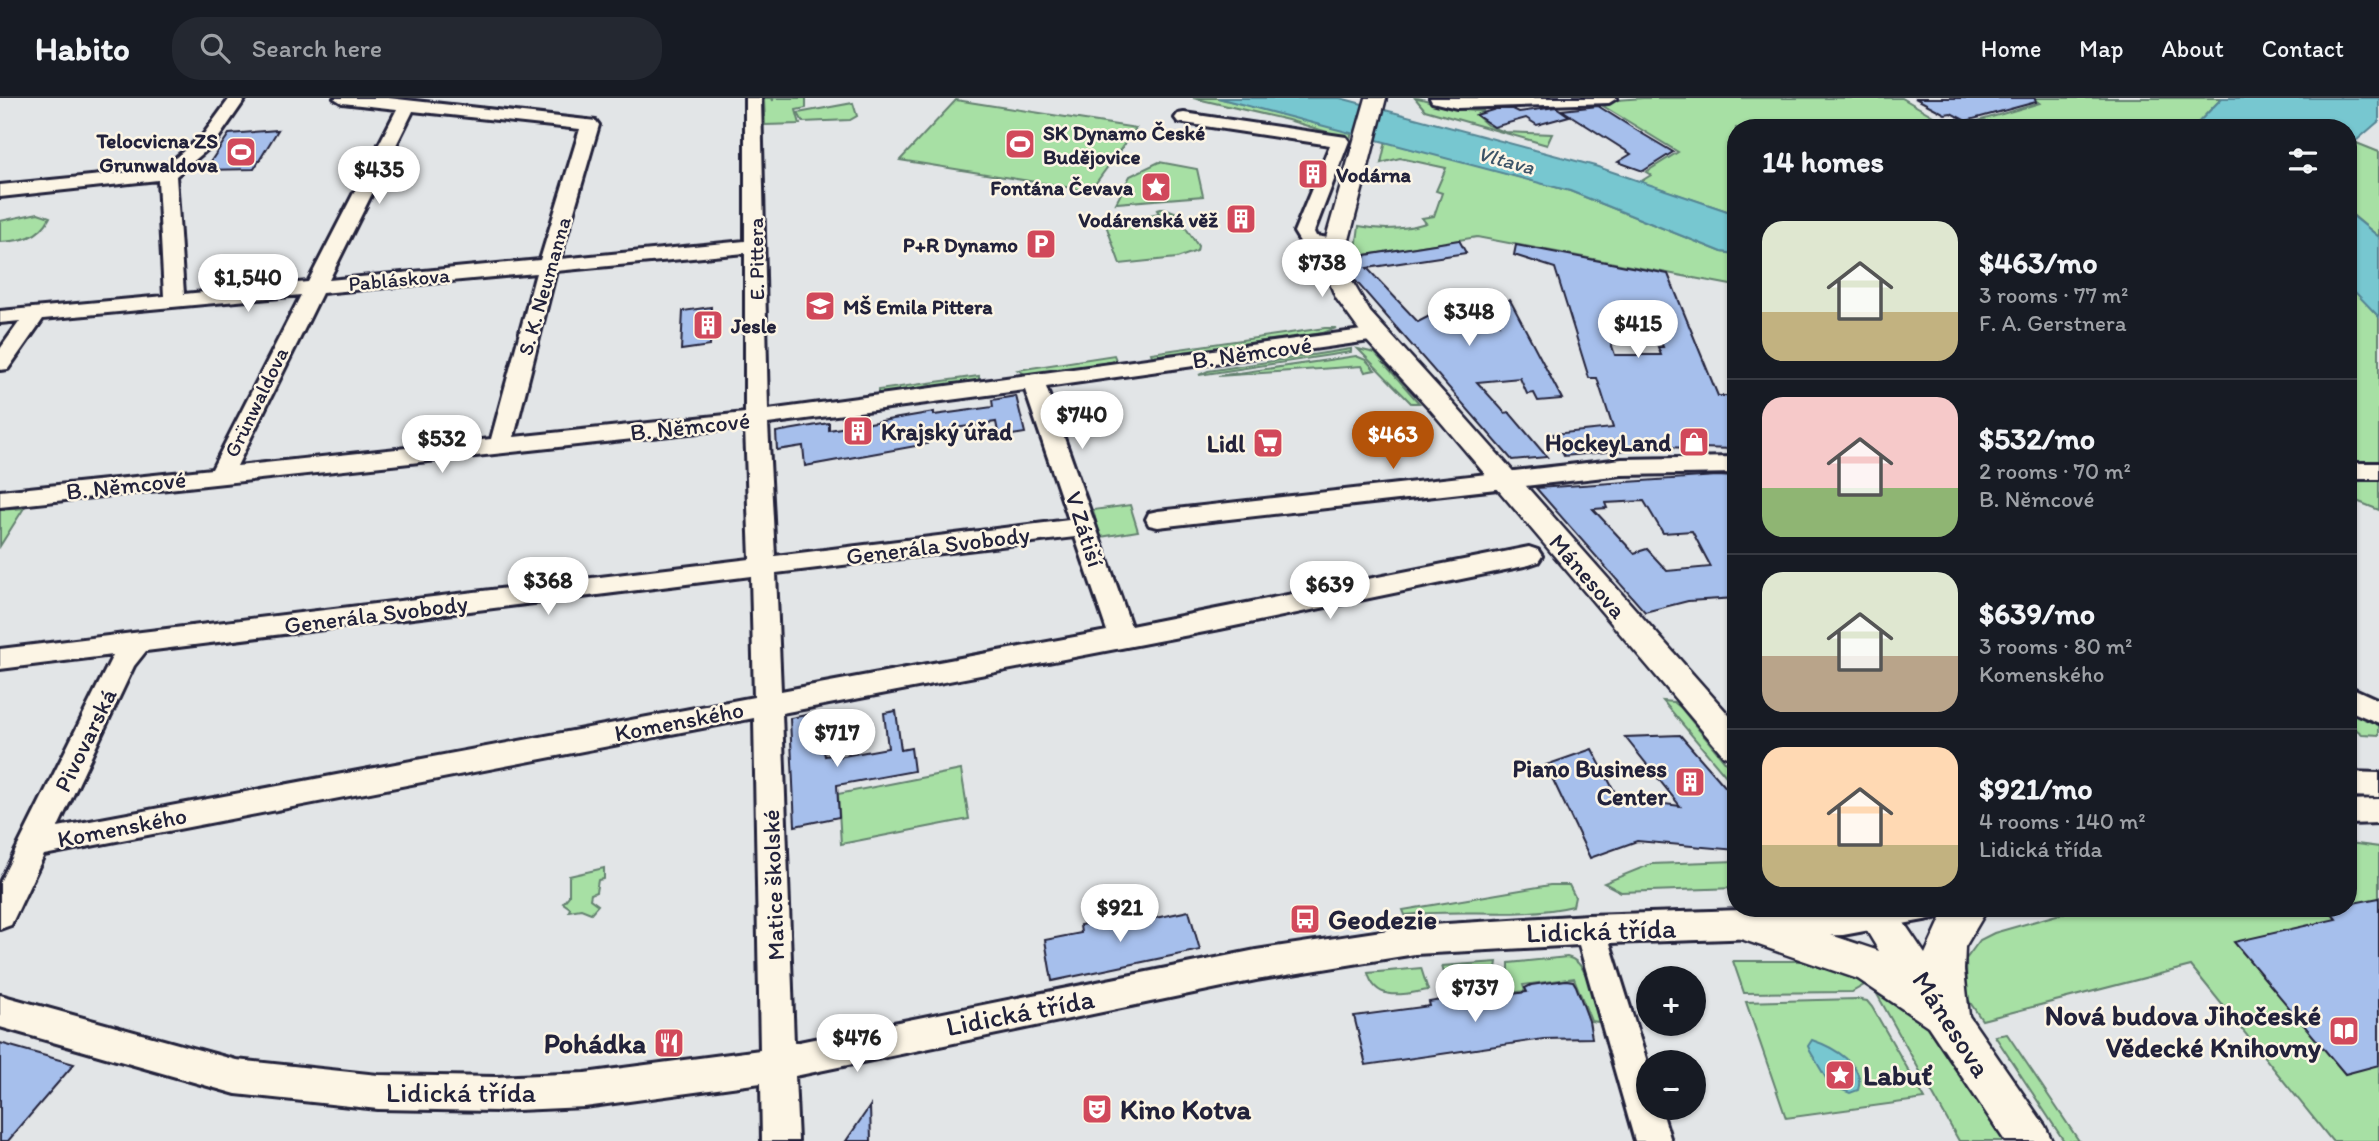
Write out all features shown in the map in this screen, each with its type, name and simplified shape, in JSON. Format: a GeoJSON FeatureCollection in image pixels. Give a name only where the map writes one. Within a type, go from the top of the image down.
{"type":"FeatureCollection","features":[{"type":"Feature","properties":{"kind":"main road","name":"Mánesova"},"geometry":{"type":"LineString","coordinates":[[1376,98],[1334,244],[1332,259],[1341,287],[1377,334],[1727,736]]}},
{"type":"Feature","properties":{"kind":"main road"},"geometry":{"type":"LineString","coordinates":[[1766,917],[1870,965],[1949,1020]]}},
{"type":"Feature","properties":{"kind":"main road","name":"Mánesova"},"geometry":{"type":"LineString","coordinates":[[1879,917],[2030,1141]]}},
{"type":"Feature","properties":{"kind":"main road"},"geometry":{"type":"LineString","coordinates":[[1949,1020],[1942,950],[1949,931],[1961,917]]}},
{"type":"Feature","properties":{"kind":"street"},"geometry":{"type":"LineString","coordinates":[[0,191],[167,174],[209,139],[239,98]]}},
{"type":"Feature","properties":{"kind":"street"},"geometry":{"type":"LineString","coordinates":[[342,98],[407,105]]}},
{"type":"Feature","properties":{"kind":"street","name":"E. Pittera"},"geometry":{"type":"LineString","coordinates":[[753,98],[757,419]]}},
{"type":"Feature","properties":{"kind":"street"},"geometry":{"type":"LineString","coordinates":[[1438,98],[1457,103],[1609,98]]}},
{"type":"Feature","properties":{"kind":"street","name":"S. K. Neumanna"},"geometry":{"type":"LineString","coordinates":[[407,105],[590,125],[548,265],[500,447]]}},
{"type":"Feature","properties":{"kind":"street","name":"Grünwaldova"},"geometry":{"type":"LineString","coordinates":[[219,476],[309,295],[318,287],[407,105]]}},
{"type":"Feature","properties":{"kind":"street"},"geometry":{"type":"LineString","coordinates":[[1184,118],[1340,141],[1304,232],[1309,241],[1334,244]]}},
{"type":"Feature","properties":{"kind":"street"},"geometry":{"type":"LineString","coordinates":[[167,174],[174,300]]}},
{"type":"Feature","properties":{"kind":"street","name":"Pabláskova"},"geometry":{"type":"LineString","coordinates":[[0,317],[755,246]]}},
{"type":"Feature","properties":{"kind":"street"},"geometry":{"type":"LineString","coordinates":[[0,364],[36,314]]}},
{"type":"Feature","properties":{"kind":"street","name":"B. Němcové"},"geometry":{"type":"LineString","coordinates":[[0,499],[757,419],[1377,334]]}},
{"type":"Feature","properties":{"kind":"street","name":"V Zátiší"},"geometry":{"type":"LineString","coordinates":[[1033,382],[1122,637]]}},
{"type":"Feature","properties":{"kind":"street","name":"Matice školské"},"geometry":{"type":"LineString","coordinates":[[757,419],[780,1141]]}},
{"type":"Feature","properties":{"kind":"street"},"geometry":{"type":"LineString","coordinates":[[1158,519],[1622,467],[1727,465]]}},
{"type":"Feature","properties":{"kind":"street"},"geometry":{"type":"LineString","coordinates":[[2357,471],[2379,471]]}},
{"type":"Feature","properties":{"kind":"street","name":"Generála Svobody"},"geometry":{"type":"LineString","coordinates":[[0,659],[1084,527]]}},
{"type":"Feature","properties":{"kind":"street","name":"Komenského"},"geometry":{"type":"LineString","coordinates":[[34,844],[1122,637],[1529,556]]}},
{"type":"Feature","properties":{"kind":"street","name":"Pivovarská"},"geometry":{"type":"LineString","coordinates":[[0,915],[123,662],[137,643]]}},
{"type":"Feature","properties":{"kind":"street"},"geometry":{"type":"LineString","coordinates":[[2357,701],[2379,712]]}},
{"type":"Feature","properties":{"kind":"street"},"geometry":{"type":"LineString","coordinates":[[2357,784],[2379,785]]}},
{"type":"Feature","properties":{"kind":"street"},"geometry":{"type":"LineString","coordinates":[[2357,812],[2379,811]]}},
{"type":"Feature","properties":{"kind":"street","name":"Lidická třída"},"geometry":{"type":"LineString","coordinates":[[0,1011],[236,1077],[378,1093],[496,1094],[585,1090],[688,1079],[1316,954],[1439,937],[1750,917]]}},
{"type":"Feature","properties":{"kind":"street"},"geometry":{"type":"LineString","coordinates":[[1588,929],[1601,959],[1653,1141]]}},
{"type":"Feature","properties":{"kind":"green space"},"geometry":{"type":"Polygon","coordinates":[[[764,98],[772,98],[773,101],[773,98],[806,98],[806,108],[796,110],[800,124],[765,125],[764,98]]]}},
{"type":"Feature","properties":{"kind":"green space"},"geometry":{"type":"Polygon","coordinates":[[[1193,98],[1218,98],[1352,132],[1350,139],[1288,120],[1193,98]]]}},
{"type":"Feature","properties":{"kind":"green space"},"geometry":{"type":"Polygon","coordinates":[[[1415,98],[1452,108],[1484,111],[1476,115],[1487,125],[1505,132],[1552,134],[1547,145],[1425,110],[1415,98]]]}},
{"type":"Feature","properties":{"kind":"green space"},"geometry":{"type":"Polygon","coordinates":[[[1643,98],[1902,98],[1938,119],[1727,119],[1727,211],[1640,182],[1651,175],[1646,172],[1678,152],[1603,106],[1608,105],[1604,101],[1643,98]]]}},
{"type":"Feature","properties":{"kind":"green space"},"geometry":{"type":"Polygon","coordinates":[[[2031,98],[2222,98],[2202,119],[1985,119],[2040,103],[2031,98]]]}},
{"type":"Feature","properties":{"kind":"green space","name":"SK Dynamo České Budějovice"},"geometry":{"type":"Polygon","coordinates":[[[956,100],[1136,128],[1090,191],[900,160],[956,100]]]}},
{"type":"Feature","properties":{"kind":"green space"},"geometry":{"type":"Polygon","coordinates":[[[853,103],[857,116],[850,120],[803,122],[798,113],[853,103]]]}},
{"type":"Feature","properties":{"kind":"green space"},"geometry":{"type":"Polygon","coordinates":[[[1386,141],[1570,191],[1727,253],[1727,284],[1477,237],[1366,255],[1352,279],[1359,226],[1393,229],[1426,223],[1422,218],[1434,216],[1442,193],[1436,191],[1446,168],[1400,158],[1381,163],[1386,141]]]}},
{"type":"Feature","properties":{"kind":"green space"},"geometry":{"type":"Polygon","coordinates":[[[2357,143],[2379,152],[2379,237],[2357,219],[2357,143]]]}},
{"type":"Feature","properties":{"kind":"green space"},"geometry":{"type":"Polygon","coordinates":[[[1159,162],[1197,169],[1203,196],[1116,203],[1130,176],[1159,162]]]}},
{"type":"Feature","properties":{"kind":"green space"},"geometry":{"type":"Polygon","coordinates":[[[1164,208],[1175,212],[1198,246],[1197,251],[1177,258],[1120,264],[1106,225],[1159,213],[1157,210],[1164,208]]]}},
{"type":"Feature","properties":{"kind":"green space"},"geometry":{"type":"Polygon","coordinates":[[[38,213],[50,217],[41,230],[29,237],[0,242],[0,221],[38,213]]]}},
{"type":"Feature","properties":{"kind":"green space"},"geometry":{"type":"Polygon","coordinates":[[[2357,293],[2379,317],[2379,462],[2357,461],[2357,293]]]}},
{"type":"Feature","properties":{"kind":"green space"},"geometry":{"type":"Polygon","coordinates":[[[1336,328],[1323,333],[1152,356],[1151,353],[1336,328]]]}},
{"type":"Feature","properties":{"kind":"green space"},"geometry":{"type":"Polygon","coordinates":[[[1351,349],[1351,352],[1199,375],[1208,371],[1351,349]]]}},
{"type":"Feature","properties":{"kind":"green space"},"geometry":{"type":"Polygon","coordinates":[[[1358,349],[1375,353],[1419,403],[1411,403],[1358,349]]]}},
{"type":"Feature","properties":{"kind":"green space"},"geometry":{"type":"Polygon","coordinates":[[[1114,355],[1116,360],[1112,362],[1033,374],[1018,370],[1114,355]]]}},
{"type":"Feature","properties":{"kind":"green space"},"geometry":{"type":"Polygon","coordinates":[[[1356,356],[1366,360],[1375,370],[1365,372],[1362,366],[1218,376],[1356,356]]]}},
{"type":"Feature","properties":{"kind":"green space"},"geometry":{"type":"Polygon","coordinates":[[[979,376],[979,381],[975,384],[882,396],[878,394],[878,390],[979,376]]]}},
{"type":"Feature","properties":{"kind":"green space"},"geometry":{"type":"Polygon","coordinates":[[[2357,481],[2379,481],[2379,510],[2357,501],[2357,481]]]}},
{"type":"Feature","properties":{"kind":"green space"},"geometry":{"type":"Polygon","coordinates":[[[1130,505],[1138,531],[1100,537],[1093,510],[1130,505]]]}},
{"type":"Feature","properties":{"kind":"green space"},"geometry":{"type":"Polygon","coordinates":[[[24,508],[0,546],[0,510],[24,508]]]}},
{"type":"Feature","properties":{"kind":"green space"},"geometry":{"type":"Polygon","coordinates":[[[1663,701],[1674,702],[1681,708],[1727,764],[1727,777],[1663,701]]]}},
{"type":"Feature","properties":{"kind":"green space"},"geometry":{"type":"Polygon","coordinates":[[[2357,714],[2379,716],[2379,735],[2362,734],[2357,730],[2357,714]]]}},
{"type":"Feature","properties":{"kind":"green space"},"geometry":{"type":"Polygon","coordinates":[[[961,770],[969,819],[841,844],[838,794],[961,770]]]}},
{"type":"Feature","properties":{"kind":"green space"},"geometry":{"type":"Polygon","coordinates":[[[2357,844],[2379,847],[2379,1141],[2332,1141],[2191,966],[1982,1020],[1967,998],[1966,959],[1980,940],[1994,933],[2050,917],[2357,917],[2357,844]]]}},
{"type":"Feature","properties":{"kind":"green space"},"geometry":{"type":"Polygon","coordinates":[[[1727,861],[1727,888],[1621,892],[1604,883],[1651,864],[1727,861]]]}},
{"type":"Feature","properties":{"kind":"green space"},"geometry":{"type":"Polygon","coordinates":[[[604,868],[604,879],[598,880],[596,892],[591,894],[590,899],[598,905],[591,913],[581,909],[569,911],[570,908],[563,903],[569,896],[569,876],[604,868]]]}},
{"type":"Feature","properties":{"kind":"green space"},"geometry":{"type":"Polygon","coordinates":[[[1550,885],[1569,885],[1575,897],[1573,906],[1511,913],[1447,912],[1405,915],[1403,910],[1550,885]]]}},
{"type":"Feature","properties":{"kind":"green space"},"geometry":{"type":"Polygon","coordinates":[[[1567,957],[1575,960],[1586,974],[1599,1022],[1591,1021],[1574,978],[1523,985],[1525,991],[1456,1001],[1454,997],[1503,987],[1509,976],[1509,963],[1567,957]]]}},
{"type":"Feature","properties":{"kind":"green space"},"geometry":{"type":"Polygon","coordinates":[[[1733,961],[1814,961],[1859,974],[1864,985],[1852,992],[1744,993],[1733,961]]]}},
{"type":"Feature","properties":{"kind":"green space"},"geometry":{"type":"Polygon","coordinates":[[[1497,962],[1495,975],[1486,981],[1448,987],[1442,966],[1497,962]]]}},
{"type":"Feature","properties":{"kind":"green space"},"geometry":{"type":"Polygon","coordinates":[[[1421,968],[1428,990],[1401,994],[1384,993],[1377,989],[1368,973],[1421,968]]]}},
{"type":"Feature","properties":{"kind":"green space"},"geometry":{"type":"Polygon","coordinates":[[[1873,987],[1913,1003],[2012,1141],[1959,1141],[1873,987]]]}},
{"type":"Feature","properties":{"kind":"green space"},"geometry":{"type":"Polygon","coordinates":[[[1867,1001],[1872,1007],[1925,1099],[1786,1118],[1746,1002],[1867,1001]]]}},
{"type":"Feature","properties":{"kind":"green space"},"geometry":{"type":"Polygon","coordinates":[[[2007,1034],[2079,1141],[2064,1141],[1995,1036],[2007,1034]]]}},
{"type":"Feature","properties":{"kind":"water","name":"Vltava"},"geometry":{"type":"Polygon","coordinates":[[[1218,98],[1340,98],[1595,166],[1727,211],[1727,253],[1570,191],[1218,98]]]}},
{"type":"Feature","properties":{"kind":"water"},"geometry":{"type":"Polygon","coordinates":[[[2222,98],[2379,98],[2379,121],[2357,140],[2357,119],[2202,119],[2222,98]]]}},
{"type":"Feature","properties":{"kind":"water"},"geometry":{"type":"Polygon","coordinates":[[[2357,219],[2379,237],[2379,317],[2357,294],[2357,219]]]}},
{"type":"Feature","properties":{"kind":"water"},"geometry":{"type":"Polygon","coordinates":[[[1812,1040],[1846,1058],[1857,1073],[1858,1090],[1850,1093],[1830,1085],[1808,1046],[1812,1040]]]}},
{"type":"Feature","properties":{"kind":"building"},"geometry":{"type":"Polygon","coordinates":[[[1915,98],[2035,98],[2036,102],[1973,119],[1945,114],[1915,98]]]}},
{"type":"Feature","properties":{"kind":"building"},"geometry":{"type":"Polygon","coordinates":[[[1598,106],[1673,152],[1643,171],[1618,162],[1631,154],[1562,110],[1598,106]]]}},
{"type":"Feature","properties":{"kind":"building"},"geometry":{"type":"Polygon","coordinates":[[[1556,107],[1569,116],[1537,125],[1526,118],[1494,127],[1476,115],[1496,109],[1513,109],[1519,112],[1556,107]]]}},
{"type":"Feature","properties":{"kind":"building","name":"Telocvicna ZS Grunwaldova"},"geometry":{"type":"Polygon","coordinates":[[[278,130],[254,169],[205,170],[229,134],[278,130]]]}},
{"type":"Feature","properties":{"kind":"building"},"geometry":{"type":"Polygon","coordinates":[[[1459,240],[1466,253],[1367,268],[1418,322],[1459,301],[1498,323],[1485,297],[1502,296],[1504,301],[1510,300],[1562,399],[1538,401],[1534,393],[1527,394],[1520,378],[1477,382],[1505,413],[1509,412],[1547,457],[1512,460],[1353,278],[1366,255],[1459,240]]]}},
{"type":"Feature","properties":{"kind":"building"},"geometry":{"type":"Polygon","coordinates":[[[1516,245],[1668,274],[1718,396],[1727,396],[1727,449],[1659,447],[1564,456],[1553,434],[1613,428],[1597,378],[1589,378],[1555,268],[1514,255],[1516,245]],[[1602,316],[1615,355],[1661,355],[1658,347],[1663,347],[1651,317],[1602,316]]]}},
{"type":"Feature","properties":{"kind":"building","name":"Jesle"},"geometry":{"type":"Polygon","coordinates":[[[711,307],[710,346],[681,350],[683,311],[711,307]]]}},
{"type":"Feature","properties":{"kind":"building","name":"Krajský úřad"},"geometry":{"type":"Polygon","coordinates":[[[1016,396],[1025,433],[999,437],[996,422],[935,431],[936,437],[927,438],[927,444],[805,466],[803,446],[777,450],[776,432],[829,423],[829,430],[934,412],[934,415],[993,407],[992,400],[1016,396]]]}},
{"type":"Feature","properties":{"kind":"building"},"geometry":{"type":"Polygon","coordinates":[[[1727,477],[1727,599],[1688,601],[1645,612],[1536,488],[1727,477]],[[1644,501],[1605,503],[1607,508],[1593,509],[1634,553],[1647,549],[1667,571],[1711,567],[1692,531],[1663,533],[1644,501]]]}},
{"type":"Feature","properties":{"kind":"building"},"geometry":{"type":"Polygon","coordinates":[[[896,711],[901,750],[911,748],[914,771],[837,785],[839,817],[795,826],[790,718],[812,714],[813,734],[820,733],[825,756],[831,755],[832,758],[888,748],[884,713],[896,711]]]}},
{"type":"Feature","properties":{"kind":"building","name":"Piano Business Center"},"geometry":{"type":"Polygon","coordinates":[[[1680,735],[1727,789],[1727,849],[1637,841],[1590,858],[1546,765],[1592,749],[1618,798],[1680,806],[1625,737],[1680,735]]]}},
{"type":"Feature","properties":{"kind":"building","name":"Nová budova Jihočeské Vědecké Knihovny"},"geometry":{"type":"Polygon","coordinates":[[[2379,898],[2379,1065],[2345,1074],[2234,942],[2336,919],[2334,917],[2357,917],[2357,902],[2379,898]]]}},
{"type":"Feature","properties":{"kind":"building"},"geometry":{"type":"Polygon","coordinates":[[[1189,911],[1200,950],[1052,981],[1045,940],[1081,933],[1080,925],[1130,916],[1131,923],[1189,911]]]}},
{"type":"Feature","properties":{"kind":"building"},"geometry":{"type":"Polygon","coordinates":[[[1573,981],[1576,986],[1589,1021],[1592,1038],[1544,1039],[1366,1065],[1354,1016],[1430,1006],[1429,1002],[1453,998],[1455,1002],[1527,992],[1525,988],[1531,985],[1573,981]]]}},
{"type":"Feature","properties":{"kind":"building"},"geometry":{"type":"Polygon","coordinates":[[[0,1043],[74,1064],[8,1141],[0,1141],[0,1043]]]}},
{"type":"Feature","properties":{"kind":"building"},"geometry":{"type":"Polygon","coordinates":[[[870,1106],[871,1141],[846,1141],[870,1106]]]}},
{"type":"Feature","properties":{"kind":"place","name":"SK Dynamo České Budějovice"},"geometry":{"type":"Point","coordinates":[1020,144]}},
{"type":"Feature","properties":{"kind":"place","name":"Telocvicna ZS Grunwaldova"},"geometry":{"type":"Point","coordinates":[241,152]}},
{"type":"Feature","properties":{"kind":"place","name":"Vodárna"},"geometry":{"type":"Point","coordinates":[1313,174]}},
{"type":"Feature","properties":{"kind":"place","name":"Fontána Čevava"},"geometry":{"type":"Point","coordinates":[1156,187]}},
{"type":"Feature","properties":{"kind":"place","name":"Vodárenská věž"},"geometry":{"type":"Point","coordinates":[1241,219]}},
{"type":"Feature","properties":{"kind":"place","name":"P+R Dynamo"},"geometry":{"type":"Point","coordinates":[1041,244]}},
{"type":"Feature","properties":{"kind":"place","name":"MŠ Emila Pittera"},"geometry":{"type":"Point","coordinates":[820,306]}},
{"type":"Feature","properties":{"kind":"place","name":"Jesle"},"geometry":{"type":"Point","coordinates":[708,325]}},
{"type":"Feature","properties":{"kind":"place","name":"Krajský úřad"},"geometry":{"type":"Point","coordinates":[858,431]}},
{"type":"Feature","properties":{"kind":"place","name":"HockeyLand"},"geometry":{"type":"Point","coordinates":[1694,442]}},
{"type":"Feature","properties":{"kind":"place","name":"Lidl"},"geometry":{"type":"Point","coordinates":[1268,443]}},
{"type":"Feature","properties":{"kind":"place","name":"Piano Business Center"},"geometry":{"type":"Point","coordinates":[1690,782]}},
{"type":"Feature","properties":{"kind":"place","name":"Geodezie"},"geometry":{"type":"Point","coordinates":[1305,919]}},
{"type":"Feature","properties":{"kind":"place","name":"Nová budova Jihočeské Vědecké Knihovny"},"geometry":{"type":"Point","coordinates":[2344,1031]}},
{"type":"Feature","properties":{"kind":"place","name":"Pohádka"},"geometry":{"type":"Point","coordinates":[669,1043]}},
{"type":"Feature","properties":{"kind":"place","name":"Labuť"},"geometry":{"type":"Point","coordinates":[1840,1075]}},
{"type":"Feature","properties":{"kind":"place","name":"Kino Kotva"},"geometry":{"type":"Point","coordinates":[1097,1109]}}]}
